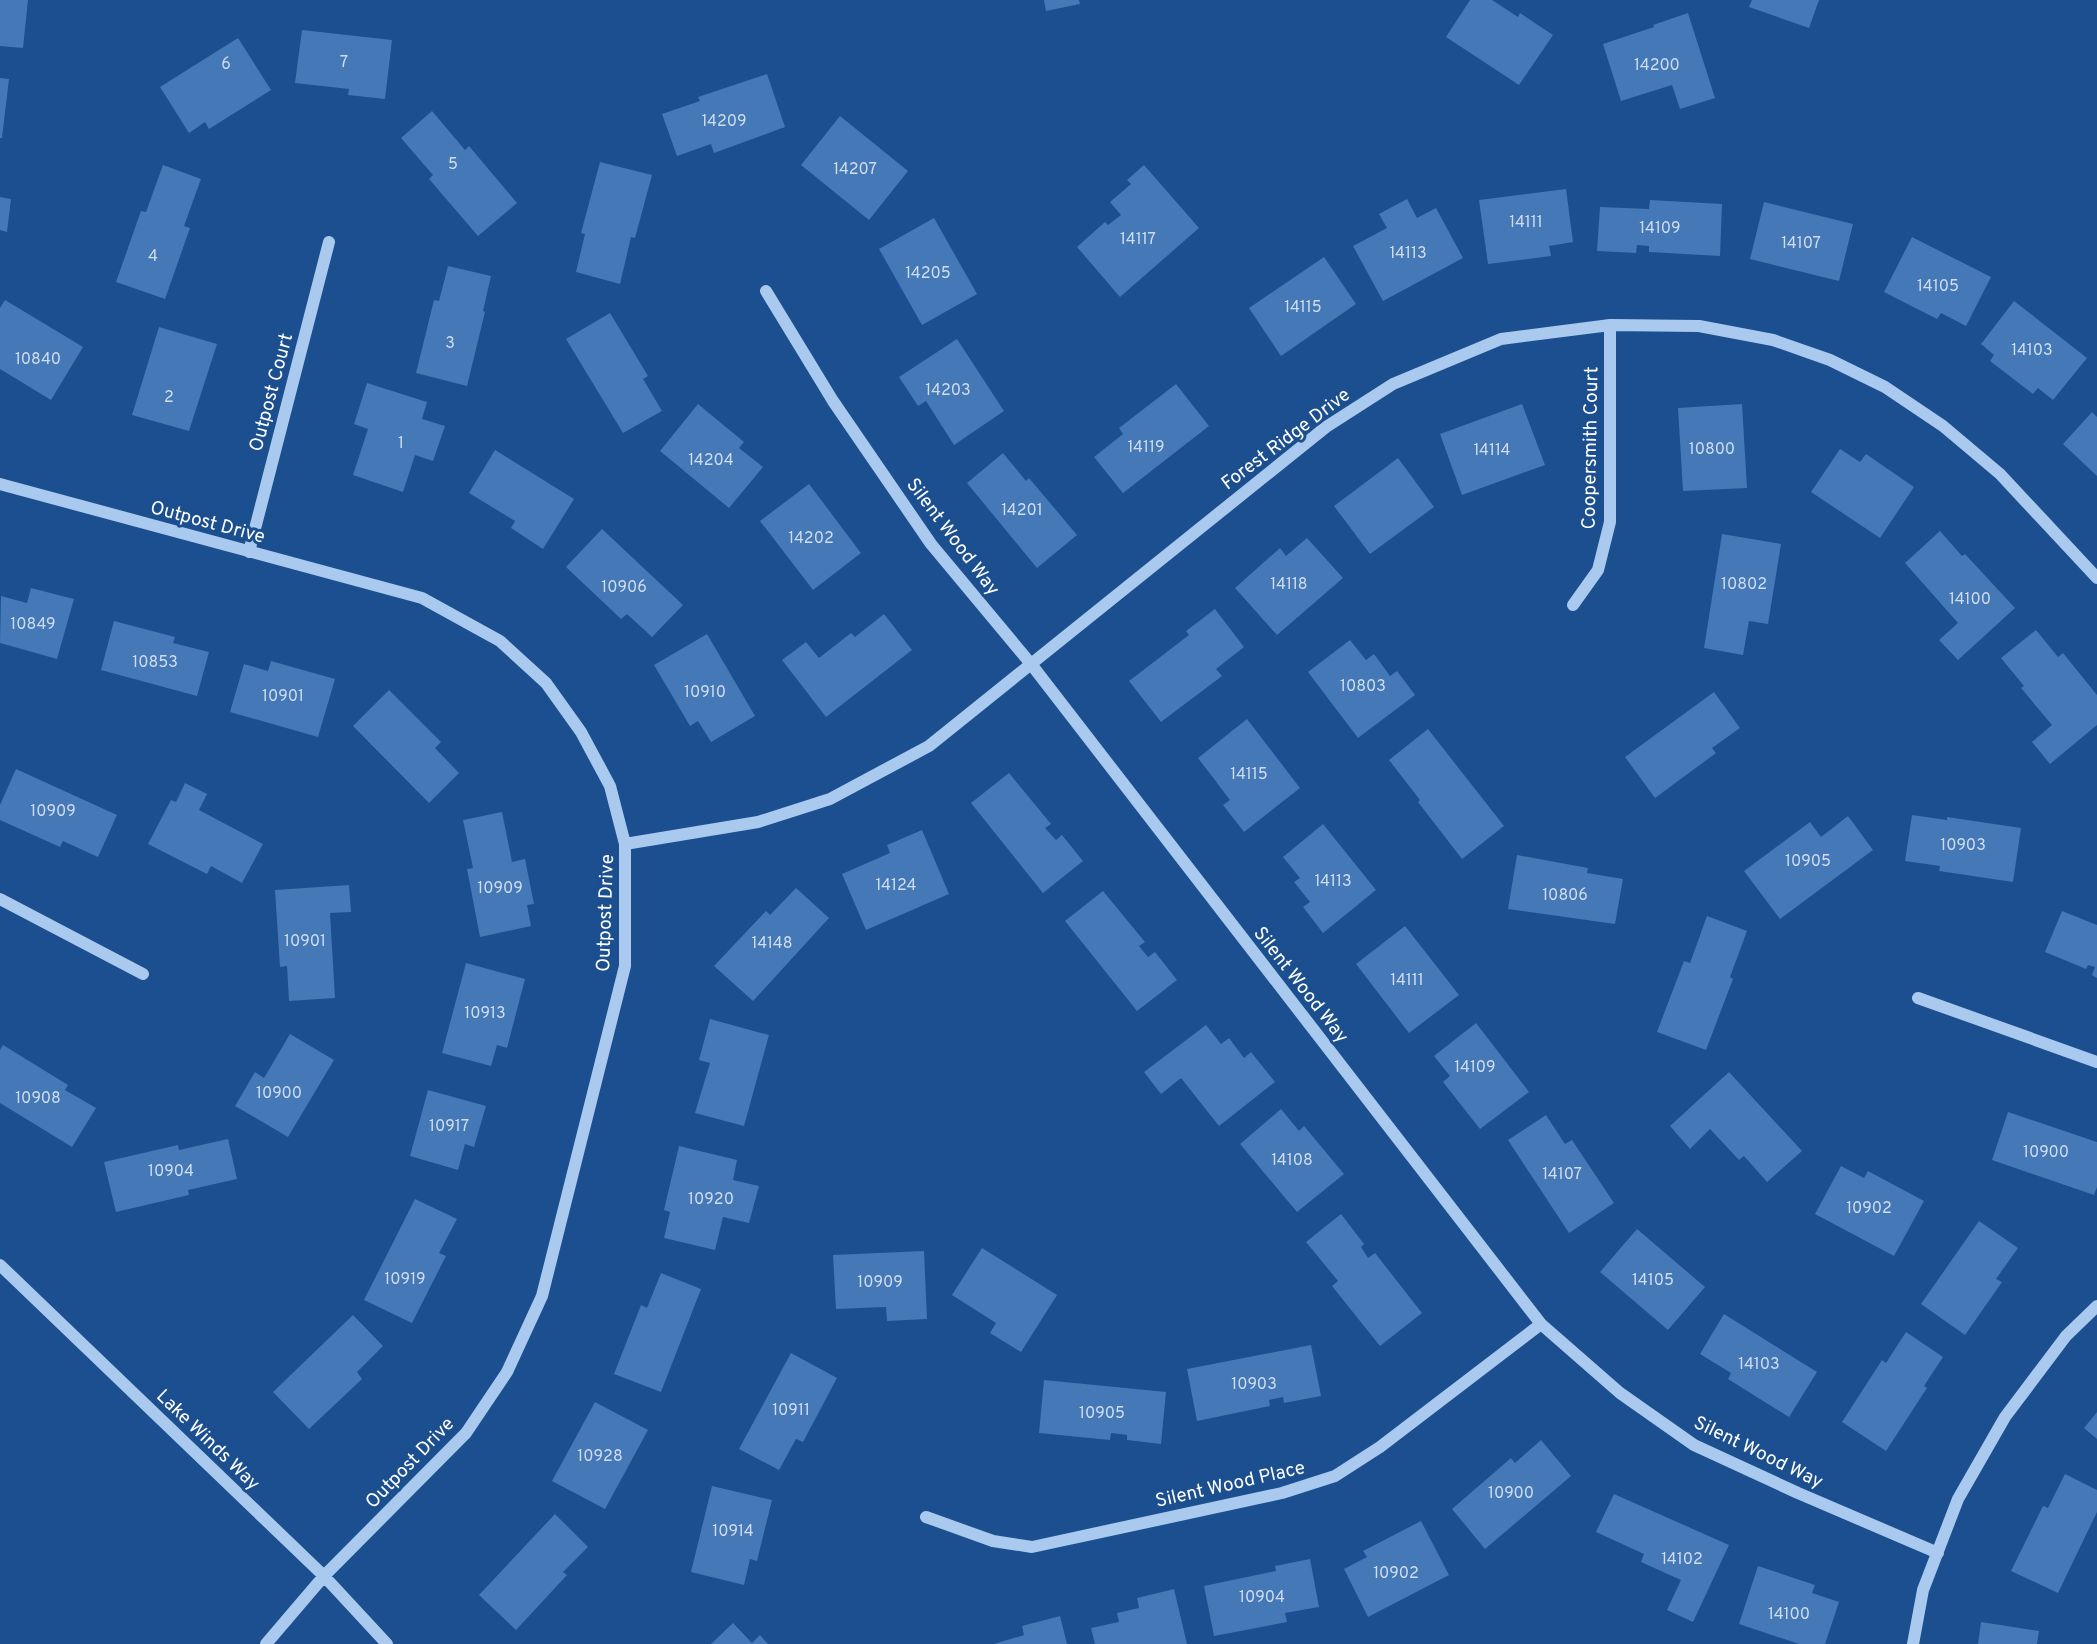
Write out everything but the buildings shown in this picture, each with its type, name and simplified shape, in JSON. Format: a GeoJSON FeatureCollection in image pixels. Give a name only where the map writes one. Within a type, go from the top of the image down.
{"type":"FeatureCollection","features":[{"type":"Feature","properties":{"kind":"street","name":"Outpost Court"},"geometry":{"type":"LineString","coordinates":[[249,552],[330,242]]}},
{"type":"Feature","properties":{"kind":"street","name":"Silent Wood Way"},"geometry":{"type":"LineString","coordinates":[[766,291],[833,401],[931,544],[1031,664],[1541,1324],[1620,1393],[1694,1445],[1938,1553]]}},
{"type":"Feature","properties":{"kind":"street","name":"Forest Ridge Drive"},"geometry":{"type":"LineString","coordinates":[[625,844],[758,822],[830,799],[929,746],[1326,427],[1393,384],[1501,339],[1611,325],[1699,326],[1773,340],[1830,360],[1885,387],[1943,426],[2000,474],[2097,578]]}},
{"type":"Feature","properties":{"kind":"street","name":"Coopersmith Court"},"geometry":{"type":"LineString","coordinates":[[1573,605],[1598,570],[1610,522],[1611,325]]}},
{"type":"Feature","properties":{"kind":"street","name":"Outpost Drive"},"geometry":{"type":"LineString","coordinates":[[0,484],[422,598],[500,641],[546,683],[581,732],[610,786],[625,844],[625,966],[542,1296],[507,1372],[466,1433],[324,1576],[266,1644]]}},
{"type":"Feature","properties":{"kind":"street"},"geometry":{"type":"LineString","coordinates":[[0,899],[143,975]]}},
{"type":"Feature","properties":{"kind":"street"},"geometry":{"type":"LineString","coordinates":[[1918,998],[2097,1062]]}},
{"type":"Feature","properties":{"kind":"street","name":"Lake Winds Way"},"geometry":{"type":"LineString","coordinates":[[0,1265],[324,1576],[387,1644]]}},
{"type":"Feature","properties":{"kind":"street"},"geometry":{"type":"LineString","coordinates":[[1913,1644],[1923,1590],[1958,1499],[2005,1417],[2066,1336],[2097,1306]]}},
{"type":"Feature","properties":{"kind":"street","name":"Silent Wood Place"},"geometry":{"type":"LineString","coordinates":[[926,1517],[993,1541],[1032,1547],[1282,1493],[1335,1476],[1380,1447],[1541,1324]]}}]}
